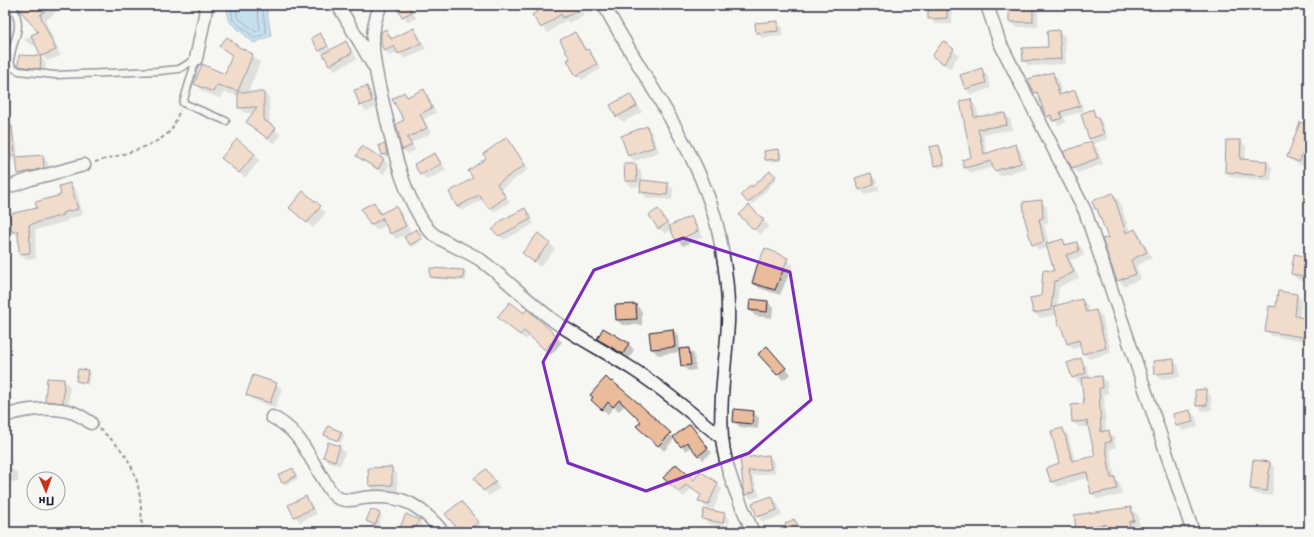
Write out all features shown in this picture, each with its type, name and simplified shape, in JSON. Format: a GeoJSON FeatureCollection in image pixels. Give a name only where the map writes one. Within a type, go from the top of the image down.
{"type":"FeatureCollection","features":[{"type":"Feature","properties":{"kind":"street"},"geometry":{"type":"LineString","coordinates":[[196,59],[206,5]]}},
{"type":"Feature","properties":{"kind":"street"},"geometry":{"type":"LineString","coordinates":[[338,5],[375,69]]}},
{"type":"Feature","properties":{"kind":"street"},"geometry":{"type":"LineString","coordinates":[[380,5],[373,30],[372,44],[375,69],[402,179],[412,204],[431,232],[476,256],[556,322],[636,371],[722,438]]}},
{"type":"Feature","properties":{"kind":"street"},"geometry":{"type":"LineString","coordinates":[[604,5],[689,152],[708,197],[716,222],[724,261],[728,322],[722,438],[730,473],[743,510],[753,532]]}},
{"type":"Feature","properties":{"kind":"street"},"geometry":{"type":"LineString","coordinates":[[988,5],[999,41],[1085,211],[1193,532]]}},
{"type":"Feature","properties":{"kind":"street"},"geometry":{"type":"LineString","coordinates":[[5,188],[31,179],[84,165]]}},
{"type":"Feature","properties":{"kind":"street"},"geometry":{"type":"LineString","coordinates":[[5,416],[37,410],[58,410],[74,413],[91,423]]}},
{"type":"Feature","properties":{"kind":"street"},"geometry":{"type":"LineString","coordinates":[[272,417],[290,428],[297,436],[334,496],[344,500],[375,497],[399,498],[423,512],[443,532]]}},
{"type":"Feature","properties":{"kind":"lane"},"geometry":{"type":"LineString","coordinates":[[12,5],[18,28],[10,62],[13,68],[19,71],[55,75],[159,71],[179,68],[196,59]]}},
{"type":"Feature","properties":{"kind":"lane"},"geometry":{"type":"LineString","coordinates":[[196,59],[183,103],[226,121]]}},
{"type":"Feature","properties":{"kind":"path"},"geometry":{"type":"LineString","coordinates":[[84,165],[138,149],[166,135],[172,129],[183,103]]}},
{"type":"Feature","properties":{"kind":"path"},"geometry":{"type":"LineString","coordinates":[[91,423],[115,443],[130,463],[139,489],[142,532]]}},
{"type":"Feature","properties":{"kind":"highlighted area"},"geometry":{"type":"Polygon","coordinates":[[[683,238],[790,272],[811,400],[749,453],[646,491],[568,463],[543,362],[594,270],[683,238]]]}},
{"type":"Feature","properties":{"kind":"water"},"geometry":{"type":"Polygon","coordinates":[[[227,5],[266,5],[271,36],[254,43],[231,23],[228,17],[227,5]]]}},
{"type":"Feature","properties":{"kind":"building"},"geometry":{"type":"Polygon","coordinates":[[[24,5],[52,5],[40,15],[56,50],[41,56],[31,35],[38,32],[19,9],[24,5]]]}},
{"type":"Feature","properties":{"kind":"building"},"geometry":{"type":"Polygon","coordinates":[[[395,5],[408,5],[412,12],[402,17],[395,5]]]}},
{"type":"Feature","properties":{"kind":"building"},"geometry":{"type":"Polygon","coordinates":[[[546,5],[551,10],[557,7],[556,5],[589,5],[563,18],[561,14],[541,28],[532,15],[546,5]]]}},
{"type":"Feature","properties":{"kind":"building"},"geometry":{"type":"Polygon","coordinates":[[[1009,5],[1033,5],[1033,22],[1009,22],[1009,5]]]}},
{"type":"Feature","properties":{"kind":"building"},"geometry":{"type":"Polygon","coordinates":[[[928,6],[947,6],[947,18],[928,19],[928,6]]]}},
{"type":"Feature","properties":{"kind":"building"},"geometry":{"type":"Polygon","coordinates":[[[778,21],[778,31],[756,33],[755,23],[778,21]]]}},
{"type":"Feature","properties":{"kind":"building"},"geometry":{"type":"Polygon","coordinates":[[[414,28],[421,43],[398,54],[394,46],[384,51],[381,44],[381,32],[386,29],[391,39],[414,28]]]}},
{"type":"Feature","properties":{"kind":"building"},"geometry":{"type":"Polygon","coordinates":[[[1059,30],[1061,59],[1023,61],[1022,48],[1048,47],[1047,31],[1059,30]]]}},
{"type":"Feature","properties":{"kind":"building"},"geometry":{"type":"Polygon","coordinates":[[[575,32],[585,50],[588,49],[597,64],[576,76],[567,60],[570,59],[560,40],[575,32]]]}},
{"type":"Feature","properties":{"kind":"building"},"geometry":{"type":"Polygon","coordinates":[[[320,33],[328,46],[319,51],[311,38],[320,33]]]}},
{"type":"Feature","properties":{"kind":"building"},"geometry":{"type":"Polygon","coordinates":[[[227,37],[239,47],[253,54],[238,91],[217,85],[213,92],[194,84],[202,64],[225,74],[232,55],[219,46],[227,37]]]}},
{"type":"Feature","properties":{"kind":"building"},"geometry":{"type":"Polygon","coordinates":[[[346,41],[352,53],[329,65],[323,54],[346,41]]]}},
{"type":"Feature","properties":{"kind":"building"},"geometry":{"type":"Polygon","coordinates":[[[943,41],[954,49],[944,64],[932,56],[943,41]]]}},
{"type":"Feature","properties":{"kind":"building"},"geometry":{"type":"Polygon","coordinates":[[[19,55],[41,56],[40,69],[18,66],[19,55]]]}},
{"type":"Feature","properties":{"kind":"building"},"geometry":{"type":"Polygon","coordinates":[[[982,68],[986,83],[965,89],[960,75],[982,68]]]}},
{"type":"Feature","properties":{"kind":"building"},"geometry":{"type":"Polygon","coordinates":[[[1053,72],[1059,95],[1075,90],[1080,106],[1060,112],[1062,118],[1053,121],[1051,115],[1046,117],[1037,92],[1034,93],[1028,79],[1053,72]]]}},
{"type":"Feature","properties":{"kind":"building"},"geometry":{"type":"Polygon","coordinates":[[[367,86],[372,101],[360,106],[354,90],[367,86]]]}},
{"type":"Feature","properties":{"kind":"building"},"geometry":{"type":"Polygon","coordinates":[[[424,89],[432,108],[420,114],[427,128],[407,138],[412,145],[402,150],[396,124],[404,120],[392,99],[404,92],[407,97],[424,89]]]}},
{"type":"Feature","properties":{"kind":"building"},"geometry":{"type":"Polygon","coordinates":[[[238,92],[264,92],[264,120],[276,128],[268,139],[246,122],[257,107],[238,108],[238,92]]]}},
{"type":"Feature","properties":{"kind":"building"},"geometry":{"type":"Polygon","coordinates":[[[630,94],[637,106],[616,117],[610,105],[630,94]]]}},
{"type":"Feature","properties":{"kind":"building"},"geometry":{"type":"Polygon","coordinates":[[[971,99],[974,117],[1005,113],[1007,125],[978,129],[984,154],[1016,144],[1021,163],[994,171],[991,161],[964,168],[962,160],[971,157],[960,101],[971,99]]]}},
{"type":"Feature","properties":{"kind":"building"},"geometry":{"type":"Polygon","coordinates":[[[1093,109],[1095,117],[1097,116],[1104,134],[1089,139],[1081,114],[1093,109]]]}},
{"type":"Feature","properties":{"kind":"building"},"geometry":{"type":"Polygon","coordinates":[[[1300,122],[1309,126],[1309,152],[1304,150],[1299,162],[1287,157],[1300,122]]]}},
{"type":"Feature","properties":{"kind":"building"},"geometry":{"type":"Polygon","coordinates":[[[5,126],[12,126],[15,155],[5,156],[5,126]]]}},
{"type":"Feature","properties":{"kind":"building"},"geometry":{"type":"Polygon","coordinates":[[[647,126],[654,147],[628,156],[621,136],[647,126]]]}},
{"type":"Feature","properties":{"kind":"building"},"geometry":{"type":"Polygon","coordinates":[[[507,137],[525,165],[497,184],[506,197],[489,209],[479,195],[457,207],[449,192],[473,178],[468,171],[486,158],[483,154],[507,137]]]}},
{"type":"Feature","properties":{"kind":"building"},"geometry":{"type":"Polygon","coordinates":[[[237,139],[255,154],[239,173],[221,158],[237,139]]]}},
{"type":"Feature","properties":{"kind":"building"},"geometry":{"type":"Polygon","coordinates":[[[1226,140],[1241,140],[1240,159],[1267,161],[1266,176],[1225,172],[1226,140]]]}},
{"type":"Feature","properties":{"kind":"building"},"geometry":{"type":"Polygon","coordinates":[[[1091,141],[1098,158],[1072,168],[1063,152],[1091,141]]]}},
{"type":"Feature","properties":{"kind":"building"},"geometry":{"type":"Polygon","coordinates":[[[385,144],[387,154],[382,155],[379,145],[385,144]]]}},
{"type":"Feature","properties":{"kind":"building"},"geometry":{"type":"Polygon","coordinates":[[[939,145],[944,164],[934,166],[929,147],[939,145]]]}},
{"type":"Feature","properties":{"kind":"building"},"geometry":{"type":"Polygon","coordinates":[[[362,146],[384,159],[378,169],[356,156],[362,146]]]}},
{"type":"Feature","properties":{"kind":"building"},"geometry":{"type":"Polygon","coordinates":[[[779,149],[780,159],[765,160],[764,151],[779,149]]]}},
{"type":"Feature","properties":{"kind":"building"},"geometry":{"type":"Polygon","coordinates":[[[435,153],[441,164],[420,175],[414,164],[435,153]]]}},
{"type":"Feature","properties":{"kind":"building"},"geometry":{"type":"Polygon","coordinates":[[[43,155],[44,168],[18,174],[16,157],[43,155]]]}},
{"type":"Feature","properties":{"kind":"building"},"geometry":{"type":"Polygon","coordinates":[[[624,164],[636,164],[637,181],[625,181],[624,164]]]}},
{"type":"Feature","properties":{"kind":"building"},"geometry":{"type":"Polygon","coordinates":[[[770,171],[776,176],[748,203],[741,195],[751,185],[752,187],[770,171]]]}},
{"type":"Feature","properties":{"kind":"building"},"geometry":{"type":"Polygon","coordinates":[[[871,173],[874,185],[859,190],[855,178],[871,173]]]}},
{"type":"Feature","properties":{"kind":"building"},"geometry":{"type":"Polygon","coordinates":[[[641,180],[668,183],[667,195],[640,192],[641,180]]]}},
{"type":"Feature","properties":{"kind":"building"},"geometry":{"type":"Polygon","coordinates":[[[70,183],[78,209],[29,225],[30,253],[19,254],[18,231],[12,232],[9,214],[37,208],[35,202],[61,195],[59,186],[70,183]]]}},
{"type":"Feature","properties":{"kind":"building"},"geometry":{"type":"Polygon","coordinates":[[[303,191],[321,206],[307,223],[289,208],[303,191]]]}},
{"type":"Feature","properties":{"kind":"building"},"geometry":{"type":"Polygon","coordinates":[[[1113,193],[1126,233],[1135,229],[1147,252],[1131,260],[1136,274],[1117,281],[1102,239],[1108,238],[1097,209],[1095,209],[1092,201],[1113,193]]]}},
{"type":"Feature","properties":{"kind":"building"},"geometry":{"type":"Polygon","coordinates":[[[1042,200],[1043,218],[1039,219],[1044,242],[1032,245],[1025,220],[1023,202],[1042,200]]]}},
{"type":"Feature","properties":{"kind":"building"},"geometry":{"type":"Polygon","coordinates":[[[374,202],[380,214],[396,206],[406,226],[390,234],[382,217],[382,219],[370,225],[361,209],[374,202]]]}},
{"type":"Feature","properties":{"kind":"building"},"geometry":{"type":"Polygon","coordinates":[[[749,205],[764,220],[754,230],[739,215],[749,205]]]}},
{"type":"Feature","properties":{"kind":"building"},"geometry":{"type":"Polygon","coordinates":[[[525,208],[531,219],[499,236],[492,230],[502,220],[525,208]]]}},
{"type":"Feature","properties":{"kind":"building"},"geometry":{"type":"Polygon","coordinates":[[[658,209],[667,223],[658,229],[649,215],[658,209]]]}},
{"type":"Feature","properties":{"kind":"building"},"geometry":{"type":"Polygon","coordinates":[[[691,216],[698,231],[676,241],[669,226],[691,216]]]}},
{"type":"Feature","properties":{"kind":"building"},"geometry":{"type":"Polygon","coordinates":[[[416,229],[422,238],[410,245],[404,237],[416,229]]]}},
{"type":"Feature","properties":{"kind":"building"},"geometry":{"type":"Polygon","coordinates":[[[538,233],[550,243],[534,262],[522,253],[538,233]]]}},
{"type":"Feature","properties":{"kind":"building"},"geometry":{"type":"Polygon","coordinates":[[[1063,239],[1065,245],[1077,242],[1079,251],[1066,255],[1074,272],[1054,282],[1051,310],[1033,313],[1030,298],[1041,296],[1043,270],[1054,271],[1046,244],[1063,239]]]}},
{"type":"Feature","properties":{"kind":"building"},"geometry":{"type":"Polygon","coordinates":[[[765,248],[788,258],[775,290],[752,283],[757,266],[765,248]]]}},
{"type":"Feature","properties":{"kind":"building"},"geometry":{"type":"Polygon","coordinates":[[[1294,254],[1309,257],[1309,277],[1291,274],[1294,254]]]}},
{"type":"Feature","properties":{"kind":"building"},"geometry":{"type":"Polygon","coordinates":[[[430,268],[464,270],[463,279],[430,277],[430,268]]]}},
{"type":"Feature","properties":{"kind":"building"},"geometry":{"type":"Polygon","coordinates":[[[1278,291],[1297,294],[1295,316],[1309,319],[1309,338],[1265,331],[1269,306],[1276,307],[1278,291]]]}},
{"type":"Feature","properties":{"kind":"building"},"geometry":{"type":"Polygon","coordinates":[[[750,299],[768,301],[767,312],[749,310],[750,299]]]}},
{"type":"Feature","properties":{"kind":"building"},"geometry":{"type":"Polygon","coordinates":[[[1082,299],[1086,312],[1096,310],[1106,348],[1082,354],[1079,340],[1067,344],[1061,326],[1059,326],[1054,306],[1082,299]]]}},
{"type":"Feature","properties":{"kind":"building"},"geometry":{"type":"Polygon","coordinates":[[[510,302],[524,313],[527,309],[557,336],[545,350],[524,331],[520,335],[497,317],[510,302]]]}},
{"type":"Feature","properties":{"kind":"building"},"geometry":{"type":"Polygon","coordinates":[[[636,304],[637,319],[616,320],[615,305],[636,304]]]}},
{"type":"Feature","properties":{"kind":"building"},"geometry":{"type":"Polygon","coordinates":[[[603,328],[629,343],[623,354],[597,339],[603,328]]]}},
{"type":"Feature","properties":{"kind":"building"},"geometry":{"type":"Polygon","coordinates":[[[673,329],[675,347],[651,349],[649,332],[673,329]]]}},
{"type":"Feature","properties":{"kind":"building"},"geometry":{"type":"Polygon","coordinates":[[[767,346],[786,368],[777,375],[758,354],[767,346]]]}},
{"type":"Feature","properties":{"kind":"building"},"geometry":{"type":"Polygon","coordinates":[[[689,348],[691,365],[681,366],[679,349],[689,348]]]}},
{"type":"Feature","properties":{"kind":"building"},"geometry":{"type":"Polygon","coordinates":[[[1081,358],[1086,373],[1072,378],[1067,363],[1081,358]]]}},
{"type":"Feature","properties":{"kind":"building"},"geometry":{"type":"Polygon","coordinates":[[[1174,359],[1175,372],[1154,374],[1153,361],[1174,359]]]}},
{"type":"Feature","properties":{"kind":"building"},"geometry":{"type":"Polygon","coordinates":[[[78,369],[88,370],[86,383],[76,381],[78,369]]]}},
{"type":"Feature","properties":{"kind":"building"},"geometry":{"type":"Polygon","coordinates":[[[253,375],[277,383],[270,403],[246,395],[253,375]]]}},
{"type":"Feature","properties":{"kind":"building"},"geometry":{"type":"Polygon","coordinates":[[[1102,376],[1103,388],[1099,388],[1101,432],[1109,430],[1111,442],[1105,443],[1111,478],[1115,477],[1117,489],[1091,494],[1087,472],[1051,482],[1046,468],[1059,463],[1051,431],[1063,428],[1072,461],[1095,456],[1087,421],[1072,422],[1071,405],[1084,404],[1081,378],[1102,376]]]}},
{"type":"Feature","properties":{"kind":"building"},"geometry":{"type":"Polygon","coordinates":[[[606,377],[636,401],[671,433],[658,446],[636,426],[641,422],[619,400],[613,407],[608,402],[602,410],[591,400],[593,397],[590,395],[606,377]]]}},
{"type":"Feature","properties":{"kind":"building"},"geometry":{"type":"Polygon","coordinates":[[[47,378],[64,379],[63,403],[45,401],[47,378]]]}},
{"type":"Feature","properties":{"kind":"building"},"geometry":{"type":"Polygon","coordinates":[[[1206,389],[1207,405],[1196,406],[1195,390],[1206,389]]]}},
{"type":"Feature","properties":{"kind":"building"},"geometry":{"type":"Polygon","coordinates":[[[734,409],[754,411],[752,424],[733,422],[734,409]]]}},
{"type":"Feature","properties":{"kind":"building"},"geometry":{"type":"Polygon","coordinates":[[[1190,410],[1193,422],[1176,426],[1173,414],[1190,410]]]}},
{"type":"Feature","properties":{"kind":"building"},"geometry":{"type":"Polygon","coordinates":[[[690,424],[708,448],[698,456],[687,442],[681,447],[673,437],[690,424]]]}},
{"type":"Feature","properties":{"kind":"building"},"geometry":{"type":"Polygon","coordinates":[[[328,426],[342,432],[338,441],[324,435],[328,426]]]}},
{"type":"Feature","properties":{"kind":"building"},"geometry":{"type":"Polygon","coordinates":[[[328,442],[340,446],[335,461],[323,457],[328,442]]]}},
{"type":"Feature","properties":{"kind":"building"},"geometry":{"type":"Polygon","coordinates":[[[769,455],[771,469],[748,471],[755,491],[745,495],[742,486],[740,458],[769,455]]]}},
{"type":"Feature","properties":{"kind":"building"},"geometry":{"type":"Polygon","coordinates":[[[1253,460],[1270,462],[1267,491],[1250,489],[1253,460]]]}},
{"type":"Feature","properties":{"kind":"building"},"geometry":{"type":"Polygon","coordinates":[[[676,464],[694,480],[700,471],[718,483],[708,505],[698,501],[701,495],[686,485],[679,492],[663,478],[676,464]]]}},
{"type":"Feature","properties":{"kind":"building"},"geometry":{"type":"Polygon","coordinates":[[[392,467],[392,485],[369,486],[368,468],[392,467]]]}},
{"type":"Feature","properties":{"kind":"building"},"geometry":{"type":"Polygon","coordinates":[[[293,468],[296,476],[282,483],[278,475],[293,468]]]}},
{"type":"Feature","properties":{"kind":"building"},"geometry":{"type":"Polygon","coordinates":[[[486,469],[496,482],[483,491],[474,478],[486,469]]]}},
{"type":"Feature","properties":{"kind":"building"},"geometry":{"type":"Polygon","coordinates":[[[306,496],[312,509],[294,517],[288,505],[306,496]]]}},
{"type":"Feature","properties":{"kind":"building"},"geometry":{"type":"Polygon","coordinates":[[[772,496],[777,510],[757,517],[752,503],[772,496]]]}},
{"type":"Feature","properties":{"kind":"building"},"geometry":{"type":"Polygon","coordinates":[[[461,501],[479,522],[466,532],[460,532],[445,514],[461,501]]]}},
{"type":"Feature","properties":{"kind":"building"},"geometry":{"type":"Polygon","coordinates":[[[1131,507],[1134,521],[1129,522],[1131,532],[1107,532],[1105,524],[1076,529],[1074,515],[1131,507]]]}},
{"type":"Feature","properties":{"kind":"building"},"geometry":{"type":"Polygon","coordinates":[[[371,509],[380,513],[375,525],[366,521],[371,509]]]}},
{"type":"Feature","properties":{"kind":"building"},"geometry":{"type":"Polygon","coordinates":[[[704,509],[725,513],[723,523],[702,519],[704,509]]]}},
{"type":"Feature","properties":{"kind":"building"},"geometry":{"type":"Polygon","coordinates":[[[406,514],[419,520],[414,532],[398,532],[406,514]]]}},
{"type":"Feature","properties":{"kind":"building"},"geometry":{"type":"Polygon","coordinates":[[[794,519],[802,532],[790,532],[785,524],[794,519]]]}}]}
